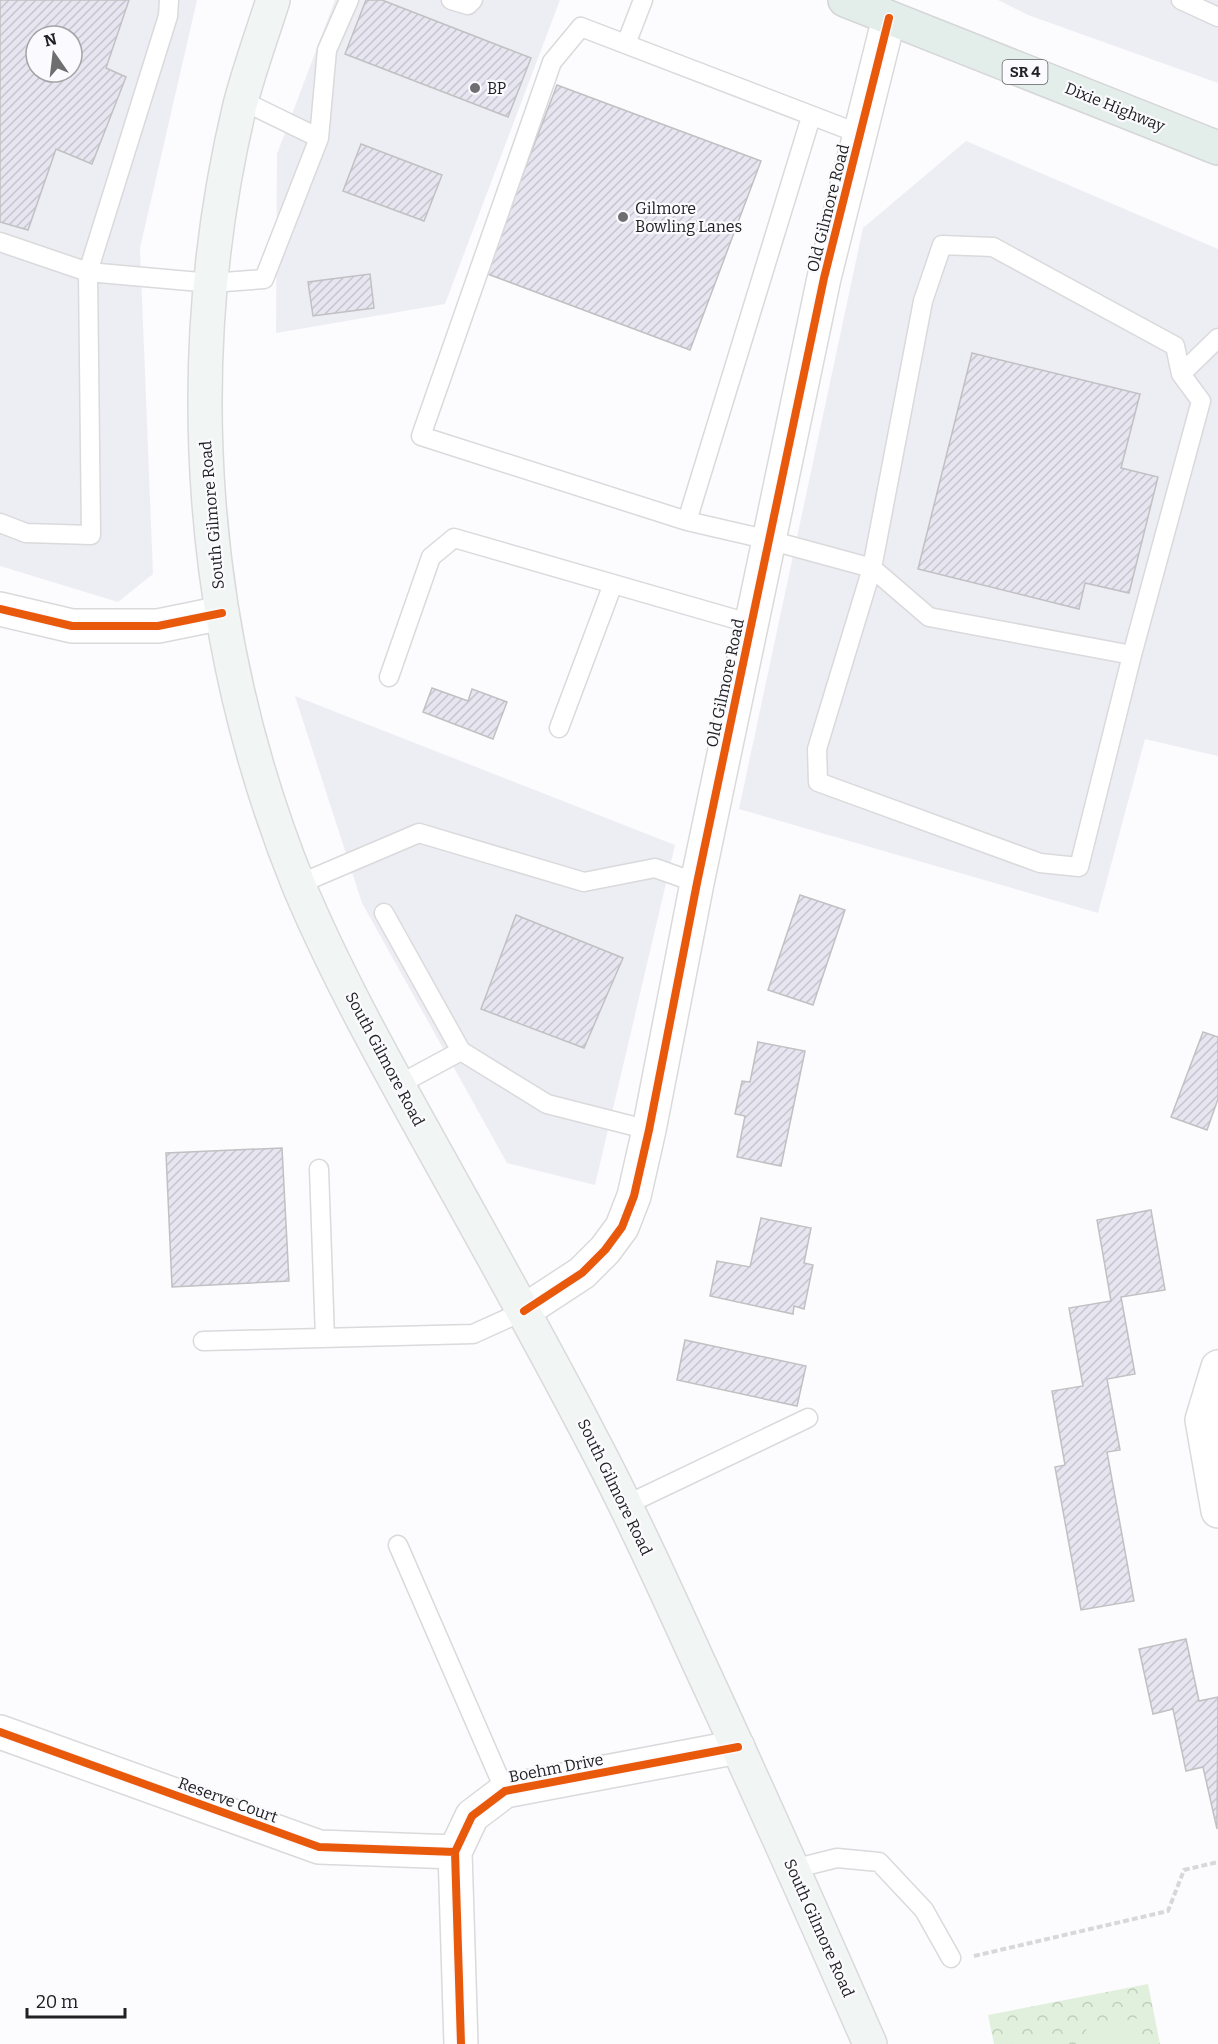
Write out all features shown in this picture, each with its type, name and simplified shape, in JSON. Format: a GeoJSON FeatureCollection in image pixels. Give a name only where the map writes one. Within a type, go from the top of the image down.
{"type":"FeatureCollection","features":[{"type":"Feature","properties":{"kind":"main road","name":"South Gilmore Road"},"geometry":{"type":"LineString","coordinates":[[273,0],[241,100],[218,218],[207,342],[206,441],[211,534],[234,680],[251,744],[271,808],[299,884],[362,1020],[524,1311],[626,1505],[738,1747],[870,2044]]}},
{"type":"Feature","properties":{"kind":"main road","name":"Dixie Highway"},"geometry":{"type":"LineString","coordinates":[[844,0],[1218,148]]}},
{"type":"Feature","properties":{"kind":"street","name":"Old Gilmore Road"},"geometry":{"type":"LineString","coordinates":[[524,1311],[582,1273],[605,1250],[622,1227],[634,1196],[824,278],[889,18]]}},
{"type":"Feature","properties":{"kind":"street"},"geometry":{"type":"LineString","coordinates":[[0,609],[72,626],[158,626],[222,613]]}},
{"type":"Feature","properties":{"kind":"street"},"geometry":{"type":"LineString","coordinates":[[1218,1366],[1202,1420],[1218,1510]]}},
{"type":"Feature","properties":{"kind":"street","name":"Reserve Court"},"geometry":{"type":"LineString","coordinates":[[0,1732],[319,1847],[456,1852]]}},
{"type":"Feature","properties":{"kind":"street","name":"Boehm Drive"},"geometry":{"type":"LineString","coordinates":[[461,2044],[456,1852],[472,1816],[505,1791],[738,1747]]}},
{"type":"Feature","properties":{"kind":"lane"},"geometry":{"type":"LineString","coordinates":[[0,523],[26,533],[91,535],[88,272],[168,16],[169,0]]}},
{"type":"Feature","properties":{"kind":"lane"},"geometry":{"type":"LineString","coordinates":[[0,242],[88,272],[211,283],[264,279],[319,138],[327,50],[349,0]]}},
{"type":"Feature","properties":{"kind":"lane"},"geometry":{"type":"LineString","coordinates":[[451,0],[468,5],[473,0]]}},
{"type":"Feature","properties":{"kind":"lane"},"geometry":{"type":"LineString","coordinates":[[626,44],[643,0]]}},
{"type":"Feature","properties":{"kind":"lane"},"geometry":{"type":"LineString","coordinates":[[1181,0],[1218,17]]}},
{"type":"Feature","properties":{"kind":"lane"},"geometry":{"type":"LineString","coordinates":[[860,134],[581,27],[552,62],[421,436],[687,521],[872,568],[929,617],[1132,656]]}},
{"type":"Feature","properties":{"kind":"lane"},"geometry":{"type":"LineString","coordinates":[[241,100],[319,138]]}},
{"type":"Feature","properties":{"kind":"lane"},"geometry":{"type":"LineString","coordinates":[[687,521],[811,117]]}},
{"type":"Feature","properties":{"kind":"lane"},"geometry":{"type":"LineString","coordinates":[[942,244],[993,247],[1175,346],[1180,374],[1201,401],[1132,656],[1079,867],[1040,863],[818,782],[818,749],[872,568],[923,301],[942,244]]}},
{"type":"Feature","properties":{"kind":"lane"},"geometry":{"type":"LineString","coordinates":[[1180,374],[1218,338]]}},
{"type":"Feature","properties":{"kind":"lane"},"geometry":{"type":"LineString","coordinates":[[389,677],[431,557],[454,538],[752,624]]}},
{"type":"Feature","properties":{"kind":"lane"},"geometry":{"type":"LineString","coordinates":[[559,728],[613,584]]}},
{"type":"Feature","properties":{"kind":"lane"},"geometry":{"type":"LineString","coordinates":[[299,884],[419,833],[584,882],[655,868],[697,883]]}},
{"type":"Feature","properties":{"kind":"lane"},"geometry":{"type":"LineString","coordinates":[[384,913],[461,1051],[547,1104],[649,1130]]}},
{"type":"Feature","properties":{"kind":"lane"},"geometry":{"type":"LineString","coordinates":[[398,1085],[461,1051]]}},
{"type":"Feature","properties":{"kind":"lane"},"geometry":{"type":"LineString","coordinates":[[319,1169],[325,1338]]}},
{"type":"Feature","properties":{"kind":"lane"},"geometry":{"type":"LineString","coordinates":[[203,1341],[473,1334],[524,1311]]}},
{"type":"Feature","properties":{"kind":"lane"},"geometry":{"type":"LineString","coordinates":[[626,1505],[808,1418]]}},
{"type":"Feature","properties":{"kind":"lane"},"geometry":{"type":"LineString","coordinates":[[398,1545],[505,1791]]}},
{"type":"Feature","properties":{"kind":"lane"},"geometry":{"type":"LineString","coordinates":[[793,1869],[837,1858],[879,1862],[924,1910],[951,1958]]}},
{"type":"Feature","properties":{"kind":"path"},"geometry":{"type":"LineString","coordinates":[[951,1958],[973,1956],[1168,1911],[1184,1870],[1218,1862]]}},
{"type":"Feature","properties":{"kind":"shaded area"},"geometry":{"type":"Polygon","coordinates":[[[0,0],[197,0],[140,248],[153,574],[118,602],[0,566],[0,0]]]}},
{"type":"Feature","properties":{"kind":"shaded area"},"geometry":{"type":"Polygon","coordinates":[[[335,0],[560,0],[445,304],[276,333],[277,154],[335,0]]]}},
{"type":"Feature","properties":{"kind":"shaded area"},"geometry":{"type":"Polygon","coordinates":[[[998,0],[1218,0],[1218,83],[1028,15],[998,0]]]}},
{"type":"Feature","properties":{"kind":"shaded area"},"geometry":{"type":"Polygon","coordinates":[[[966,141],[1218,249],[1218,756],[1145,739],[1098,913],[739,809],[863,228],[966,141]]]}},
{"type":"Feature","properties":{"kind":"shaded area"},"geometry":{"type":"Polygon","coordinates":[[[295,696],[675,845],[595,1185],[507,1163],[362,903],[295,696]]]}},
{"type":"Feature","properties":{"kind":"green space"},"geometry":{"type":"Polygon","coordinates":[[[1148,1984],[1160,2044],[994,2044],[988,2015],[1148,1984]]]}},
{"type":"Feature","properties":{"kind":"green space"},"geometry":{"type":"Polygon","coordinates":[[[1139,2018],[1144,2044],[1089,2044],[1086,2028],[1139,2018]]]}},
{"type":"Feature","properties":{"kind":"green space"},"geometry":{"type":"Polygon","coordinates":[[[1061,2032],[1063,2044],[1008,2044],[1008,2043],[1061,2032]]]}},
{"type":"Feature","properties":{"kind":"building"},"geometry":{"type":"Polygon","coordinates":[[[0,0],[129,0],[106,68],[126,77],[92,164],[56,149],[28,230],[0,222],[0,0]]]}},
{"type":"Feature","properties":{"kind":"building","name":"BP"},"geometry":{"type":"Polygon","coordinates":[[[366,0],[382,0],[531,58],[508,117],[345,54],[366,0]]]}},
{"type":"Feature","properties":{"kind":"building","name":"Gilmore Bowling Lanes"},"geometry":{"type":"Polygon","coordinates":[[[557,85],[761,161],[690,350],[485,273],[557,85]]]}},
{"type":"Feature","properties":{"kind":"building"},"geometry":{"type":"Polygon","coordinates":[[[361,144],[442,175],[424,221],[343,191],[361,144]]]}},
{"type":"Feature","properties":{"kind":"building"},"geometry":{"type":"Polygon","coordinates":[[[370,274],[374,308],[313,316],[308,282],[370,274]]]}},
{"type":"Feature","properties":{"kind":"building"},"geometry":{"type":"Polygon","coordinates":[[[972,353],[1140,394],[1121,468],[1158,477],[1129,593],[1085,583],[1079,609],[918,569],[972,353]]]}},
{"type":"Feature","properties":{"kind":"building"},"geometry":{"type":"Polygon","coordinates":[[[432,688],[468,701],[472,689],[507,702],[493,739],[423,712],[432,688]]]}},
{"type":"Feature","properties":{"kind":"building"},"geometry":{"type":"Polygon","coordinates":[[[800,895],[845,910],[813,1005],[768,990],[800,895]]]}},
{"type":"Feature","properties":{"kind":"building"},"geometry":{"type":"Polygon","coordinates":[[[516,915],[623,958],[584,1048],[481,1009],[516,915]]]}},
{"type":"Feature","properties":{"kind":"building"},"geometry":{"type":"Polygon","coordinates":[[[1203,1032],[1218,1037],[1218,1099],[1207,1130],[1171,1117],[1203,1032]]]}},
{"type":"Feature","properties":{"kind":"building"},"geometry":{"type":"Polygon","coordinates":[[[758,1042],[805,1051],[781,1166],[737,1157],[745,1116],[735,1114],[742,1081],[750,1082],[758,1042]]]}},
{"type":"Feature","properties":{"kind":"building"},"geometry":{"type":"Polygon","coordinates":[[[282,1148],[289,1281],[172,1287],[166,1153],[282,1148]]]}},
{"type":"Feature","properties":{"kind":"building"},"geometry":{"type":"Polygon","coordinates":[[[1151,1210],[1165,1290],[1121,1297],[1135,1374],[1107,1379],[1120,1450],[1107,1452],[1134,1601],[1081,1610],[1055,1467],[1065,1465],[1052,1391],[1083,1386],[1069,1308],[1111,1301],[1097,1220],[1151,1210]]]}},
{"type":"Feature","properties":{"kind":"building"},"geometry":{"type":"Polygon","coordinates":[[[761,1218],[811,1228],[804,1263],[813,1265],[804,1309],[794,1306],[793,1314],[710,1296],[717,1261],[750,1267],[761,1218]]]}},
{"type":"Feature","properties":{"kind":"building"},"geometry":{"type":"Polygon","coordinates":[[[685,1340],[806,1366],[797,1406],[677,1380],[685,1340]]]}},
{"type":"Feature","properties":{"kind":"building"},"geometry":{"type":"Polygon","coordinates":[[[1186,1639],[1199,1701],[1218,1697],[1217,1829],[1203,1767],[1186,1771],[1173,1709],[1153,1714],[1139,1649],[1186,1639]]]}},
{"type":"Feature","properties":{"kind":"cycle path"},"geometry":{"type":"LineString","coordinates":[[524,1311],[582,1273],[605,1250],[622,1227],[634,1196],[824,278],[889,18]]}},
{"type":"Feature","properties":{"kind":"cycle path"},"geometry":{"type":"LineString","coordinates":[[0,609],[72,626],[158,626],[222,613]]}},
{"type":"Feature","properties":{"kind":"cycle path"},"geometry":{"type":"LineString","coordinates":[[0,1732],[319,1847],[455,1852]]}},
{"type":"Feature","properties":{"kind":"cycle path"},"geometry":{"type":"LineString","coordinates":[[461,2044],[455,1852],[472,1816],[505,1791],[738,1747]]}},
{"type":"Feature","properties":{"kind":"place","name":"BP"},"geometry":{"type":"Point","coordinates":[475,88]}},
{"type":"Feature","properties":{"kind":"place","name":"Gilmore Bowling Lanes"},"geometry":{"type":"Point","coordinates":[623,217]}}]}
